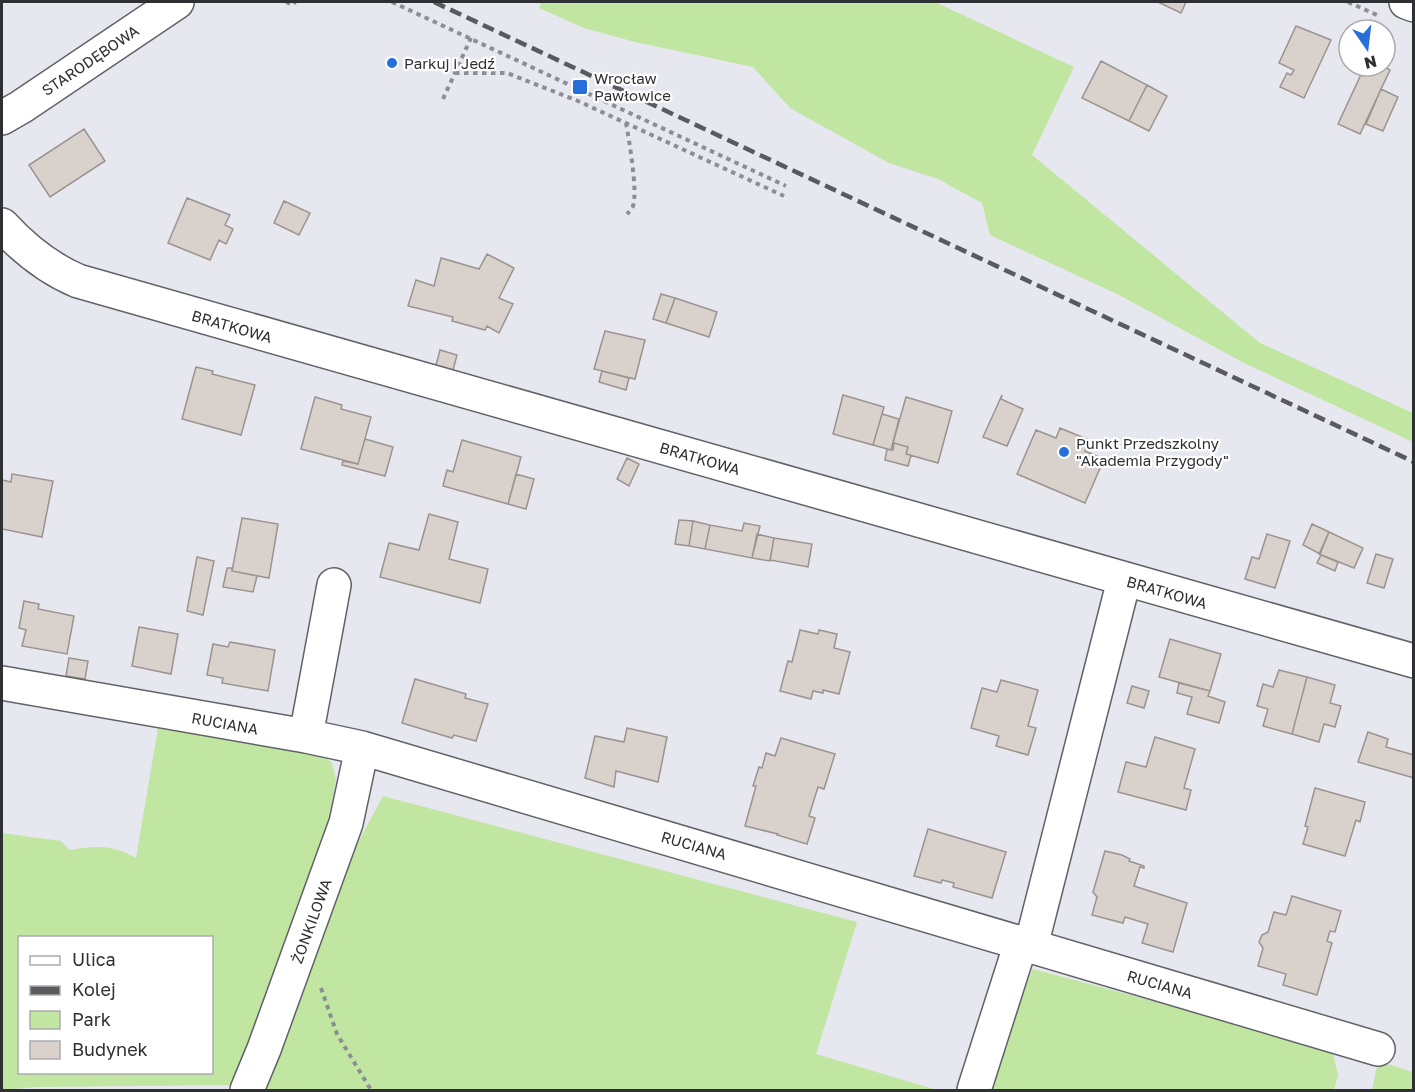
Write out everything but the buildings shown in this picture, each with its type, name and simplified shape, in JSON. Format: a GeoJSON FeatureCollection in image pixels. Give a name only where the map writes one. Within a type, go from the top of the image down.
{"type":"FeatureCollection","features":[{"type":"Feature","properties":{"kind":"street","name":"STARODĘBOWA"},"geometry":{"type":"LineString","coordinates":[[2,118],[177,2]]}},
{"type":"Feature","properties":{"kind":"street"},"geometry":{"type":"LineString","coordinates":[[1406,2],[1413,5]]}},
{"type":"Feature","properties":{"kind":"street","name":"BRATKOWA"},"geometry":{"type":"LineString","coordinates":[[2,225],[42,262],[78,281],[1413,661]]}},
{"type":"Feature","properties":{"kind":"street"},"geometry":{"type":"LineString","coordinates":[[974,1090],[1026,945],[1124,580]]}},
{"type":"Feature","properties":{"kind":"street"},"geometry":{"type":"LineString","coordinates":[[306,736],[334,585]]}},
{"type":"Feature","properties":{"kind":"street","name":"RUCIANA"},"geometry":{"type":"LineString","coordinates":[[2,683],[306,736],[362,748],[1378,1049]]}},
{"type":"Feature","properties":{"kind":"street","name":"ŻONKILOWA"},"geometry":{"type":"LineString","coordinates":[[247,1090],[346,823],[362,748]]}},
{"type":"Feature","properties":{"kind":"path"},"geometry":{"type":"LineString","coordinates":[[286,2],[293,5],[295,2]]}},
{"type":"Feature","properties":{"kind":"path"},"geometry":{"type":"LineString","coordinates":[[392,2],[786,186]]}},
{"type":"Feature","properties":{"kind":"path"},"geometry":{"type":"LineString","coordinates":[[442,99],[471,38]]}},
{"type":"Feature","properties":{"kind":"path"},"geometry":{"type":"LineString","coordinates":[[455,73],[507,72],[626,123],[784,196]]}},
{"type":"Feature","properties":{"kind":"path"},"geometry":{"type":"LineString","coordinates":[[626,123],[631,151],[634,194],[633,207],[627,214]]}},
{"type":"Feature","properties":{"kind":"path"},"geometry":{"type":"LineString","coordinates":[[304,939],[337,1034],[371,1090]]}},
{"type":"Feature","properties":{"kind":"green space"},"geometry":{"type":"Polygon","coordinates":[[[542,2],[935,2],[1074,67],[1032,155],[1260,343],[1413,413],[1413,442],[1244,363],[1119,295],[990,235],[982,203],[938,179],[889,163],[790,108],[753,67],[635,42],[584,28],[539,8],[542,2]]]}},
{"type":"Feature","properties":{"kind":"green space"},"geometry":{"type":"Polygon","coordinates":[[[159,722],[318,752],[332,763],[336,780],[323,848],[251,1042],[230,1085],[37,1087],[2,1090],[2,833],[61,841],[70,850],[96,847],[111,848],[136,858],[159,722]]]}},
{"type":"Feature","properties":{"kind":"green space"},"geometry":{"type":"Polygon","coordinates":[[[383,796],[857,922],[816,1054],[937,1090],[258,1090],[346,865],[383,796]]]}},
{"type":"Feature","properties":{"kind":"green space"},"geometry":{"type":"Polygon","coordinates":[[[1033,969],[1332,1049],[1338,1075],[1334,1090],[989,1090],[1009,1024],[1033,969]]]}},
{"type":"Feature","properties":{"kind":"green space"},"geometry":{"type":"Polygon","coordinates":[[[1378,1061],[1413,1072],[1413,1090],[1372,1090],[1378,1061]]]}},
{"type":"Feature","properties":{"kind":"railway"},"geometry":{"type":"LineString","coordinates":[[434,2],[1414,462]]}},
{"type":"Feature","properties":{"kind":"place","name":"Parkuj i Jedź"},"geometry":{"type":"Point","coordinates":[392,63]}},
{"type":"Feature","properties":{"kind":"place","name":"Wrocław Pawłowice"},"geometry":{"type":"Point","coordinates":[580,87]}},
{"type":"Feature","properties":{"kind":"place","name":"Punkt Przedszkolny \"Akademia Przygody\""},"geometry":{"type":"Point","coordinates":[1064,452]}}]}
